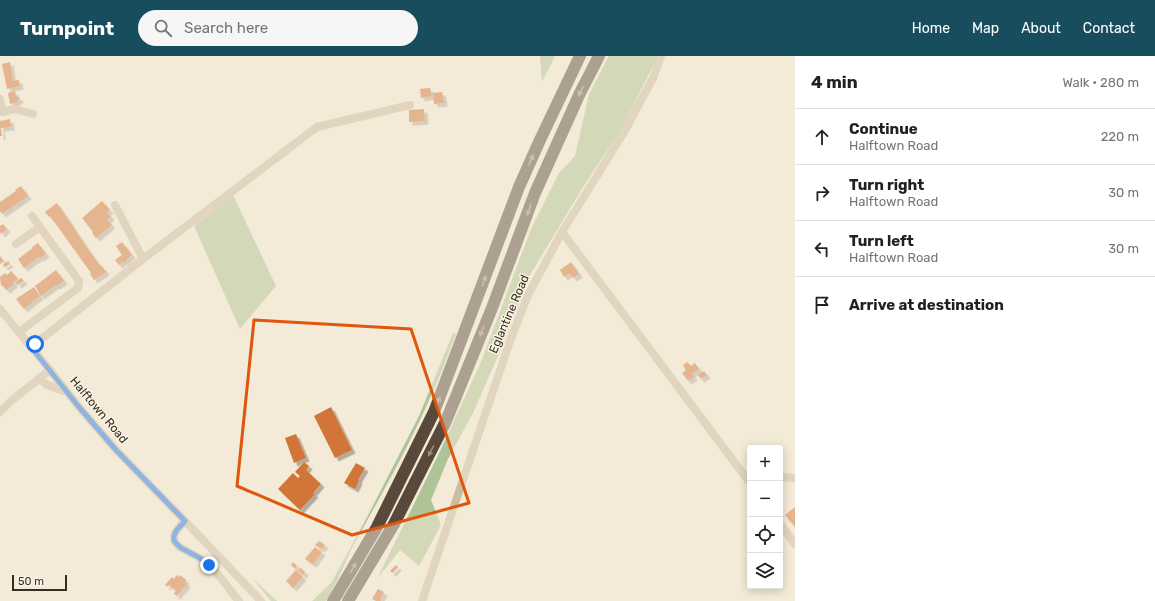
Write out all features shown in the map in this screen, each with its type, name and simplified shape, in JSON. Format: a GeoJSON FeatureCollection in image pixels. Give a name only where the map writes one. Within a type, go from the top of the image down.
{"type":"FeatureCollection","features":[{"type":"Feature","properties":{"kind":"highway"},"geometry":{"type":"LineString","coordinates":[[333,601],[377,527],[434,412],[519,187],[580,56]]}},
{"type":"Feature","properties":{"kind":"highway"},"geometry":{"type":"LineString","coordinates":[[348,601],[394,524],[446,421],[492,308],[535,193],[560,135],[598,56]]}},
{"type":"Feature","properties":{"kind":"street","name":"Eglantine Road"},"geometry":{"type":"LineString","coordinates":[[422,601],[510,341],[528,295],[562,232],[623,134],[653,78],[662,56]]}},
{"type":"Feature","properties":{"kind":"street"},"geometry":{"type":"LineString","coordinates":[[0,99],[1,112],[15,109],[33,114]]}},
{"type":"Feature","properties":{"kind":"street"},"geometry":{"type":"LineString","coordinates":[[31,347],[142,259],[317,127],[410,105]]}},
{"type":"Feature","properties":{"kind":"street"},"geometry":{"type":"LineString","coordinates":[[115,205],[142,259]]}},
{"type":"Feature","properties":{"kind":"street"},"geometry":{"type":"LineString","coordinates":[[19,332],[78,288],[79,281],[32,216]]}},
{"type":"Feature","properties":{"kind":"street"},"geometry":{"type":"LineString","coordinates":[[16,244],[40,227]]}},
{"type":"Feature","properties":{"kind":"street"},"geometry":{"type":"LineString","coordinates":[[562,232],[748,481]]}},
{"type":"Feature","properties":{"kind":"street","name":"Halftown Road"},"geometry":{"type":"LineString","coordinates":[[0,309],[116,450],[260,601]]}},
{"type":"Feature","properties":{"kind":"street"},"geometry":{"type":"LineString","coordinates":[[0,412],[11,401],[50,370]]}},
{"type":"Feature","properties":{"kind":"street"},"geometry":{"type":"LineString","coordinates":[[39,378],[47,385],[68,393]]}},
{"type":"Feature","properties":{"kind":"street"},"geometry":{"type":"LineString","coordinates":[[738,467],[747,471]]}},
{"type":"Feature","properties":{"kind":"street"},"geometry":{"type":"LineString","coordinates":[[783,477],[795,478]]}},
{"type":"Feature","properties":{"kind":"street"},"geometry":{"type":"LineString","coordinates":[[185,521],[176,531],[174,541],[181,548],[200,558],[209,565],[239,601]]}},
{"type":"Feature","properties":{"kind":"street"},"geometry":{"type":"LineString","coordinates":[[783,528],[795,544]]}},
{"type":"Feature","properties":{"kind":"highlighted area"},"geometry":{"type":"Polygon","coordinates":[[[254,320],[411,329],[469,503],[352,535],[237,486],[254,320]]]}},
{"type":"Feature","properties":{"kind":"green space"},"geometry":{"type":"Polygon","coordinates":[[[540,56],[555,56],[542,82],[540,56]]]}},
{"type":"Feature","properties":{"kind":"green space"},"geometry":{"type":"Polygon","coordinates":[[[609,56],[658,56],[621,130],[583,187],[530,275],[498,356],[473,413],[448,459],[431,500],[441,525],[419,566],[400,550],[377,579],[441,449],[481,362],[531,229],[559,173],[575,156],[589,94],[609,56]]]}},
{"type":"Feature","properties":{"kind":"green space"},"geometry":{"type":"Polygon","coordinates":[[[233,195],[276,286],[240,329],[194,226],[233,195]]]}},
{"type":"Feature","properties":{"kind":"green space"},"geometry":{"type":"Polygon","coordinates":[[[453,333],[456,334],[415,431],[353,546],[334,588],[326,601],[312,601],[331,583],[363,525],[419,416],[453,333]]]}},
{"type":"Feature","properties":{"kind":"green space"},"geometry":{"type":"Polygon","coordinates":[[[253,579],[277,601],[271,601],[253,579]]]}},
{"type":"Feature","properties":{"kind":"building"},"geometry":{"type":"Polygon","coordinates":[[[10,62],[13,81],[19,80],[20,86],[7,89],[2,64],[10,62]]]}},
{"type":"Feature","properties":{"kind":"building"},"geometry":{"type":"Polygon","coordinates":[[[430,88],[432,96],[421,98],[420,89],[430,88]]]}},
{"type":"Feature","properties":{"kind":"building"},"geometry":{"type":"Polygon","coordinates":[[[15,91],[16,97],[19,97],[20,100],[10,104],[8,93],[15,91]]]}},
{"type":"Feature","properties":{"kind":"building"},"geometry":{"type":"Polygon","coordinates":[[[442,92],[444,103],[434,104],[433,93],[442,92]]]}},
{"type":"Feature","properties":{"kind":"building"},"geometry":{"type":"Polygon","coordinates":[[[424,109],[425,121],[409,122],[409,110],[424,109]]]}},
{"type":"Feature","properties":{"kind":"building"},"geometry":{"type":"Polygon","coordinates":[[[10,119],[11,127],[1,128],[2,136],[0,136],[0,121],[10,119]]]}},
{"type":"Feature","properties":{"kind":"building"},"geometry":{"type":"Polygon","coordinates":[[[21,186],[28,196],[2,214],[0,211],[0,202],[21,186]]]}},
{"type":"Feature","properties":{"kind":"building"},"geometry":{"type":"Polygon","coordinates":[[[102,201],[110,210],[107,212],[111,217],[107,220],[112,225],[96,238],[92,233],[98,228],[93,232],[82,218],[102,201]]]}},
{"type":"Feature","properties":{"kind":"building"},"geometry":{"type":"Polygon","coordinates":[[[57,203],[90,252],[106,272],[94,280],[90,274],[91,273],[50,216],[49,217],[45,212],[57,203]]]}},
{"type":"Feature","properties":{"kind":"building"},"geometry":{"type":"Polygon","coordinates":[[[3,224],[7,229],[1,234],[0,226],[3,224]]]}},
{"type":"Feature","properties":{"kind":"building"},"geometry":{"type":"Polygon","coordinates":[[[122,242],[132,255],[126,260],[127,261],[125,263],[123,261],[119,265],[115,260],[122,255],[116,246],[122,242]]]}},
{"type":"Feature","properties":{"kind":"building"},"geometry":{"type":"Polygon","coordinates":[[[38,243],[46,254],[40,258],[39,257],[24,268],[18,259],[38,243]]]}},
{"type":"Feature","properties":{"kind":"building"},"geometry":{"type":"Polygon","coordinates":[[[0,256],[4,261],[0,264],[0,256]]]}},
{"type":"Feature","properties":{"kind":"building"},"geometry":{"type":"Polygon","coordinates":[[[8,261],[10,264],[5,267],[3,265],[8,261]]]}},
{"type":"Feature","properties":{"kind":"building"},"geometry":{"type":"Polygon","coordinates":[[[571,262],[579,274],[573,278],[570,273],[564,277],[560,270],[571,262]]]}},
{"type":"Feature","properties":{"kind":"building"},"geometry":{"type":"Polygon","coordinates":[[[56,270],[64,281],[41,296],[35,286],[56,270]]]}},
{"type":"Feature","properties":{"kind":"building"},"geometry":{"type":"Polygon","coordinates":[[[11,271],[18,279],[13,282],[14,284],[7,290],[1,285],[0,277],[5,273],[7,275],[11,271]]]}},
{"type":"Feature","properties":{"kind":"building"},"geometry":{"type":"Polygon","coordinates":[[[21,278],[24,281],[18,285],[16,282],[21,278]]]}},
{"type":"Feature","properties":{"kind":"building"},"geometry":{"type":"Polygon","coordinates":[[[34,287],[40,296],[24,309],[16,299],[34,287]]]}},
{"type":"Feature","properties":{"kind":"building"},"geometry":{"type":"Polygon","coordinates":[[[687,362],[691,366],[695,363],[699,369],[692,374],[694,377],[688,381],[682,373],[686,370],[683,365],[687,362]]]}},
{"type":"Feature","properties":{"kind":"building"},"geometry":{"type":"Polygon","coordinates":[[[704,371],[707,375],[701,379],[698,375],[704,371]]]}},
{"type":"Feature","properties":{"kind":"building"},"geometry":{"type":"Polygon","coordinates":[[[331,407],[352,450],[335,458],[314,416],[331,407]]]}},
{"type":"Feature","properties":{"kind":"building"},"geometry":{"type":"Polygon","coordinates":[[[296,434],[306,458],[294,463],[285,438],[296,434]]]}},
{"type":"Feature","properties":{"kind":"building"},"geometry":{"type":"Polygon","coordinates":[[[304,462],[309,466],[306,470],[321,484],[313,493],[315,494],[300,510],[278,489],[293,473],[298,478],[300,476],[295,472],[304,462]]]}},
{"type":"Feature","properties":{"kind":"building"},"geometry":{"type":"Polygon","coordinates":[[[356,463],[365,468],[355,489],[344,483],[356,463]]]}},
{"type":"Feature","properties":{"kind":"building"},"geometry":{"type":"Polygon","coordinates":[[[795,507],[795,527],[785,515],[795,507]]]}},
{"type":"Feature","properties":{"kind":"building"},"geometry":{"type":"Polygon","coordinates":[[[319,541],[325,545],[321,549],[315,545],[319,541]]]}},
{"type":"Feature","properties":{"kind":"building"},"geometry":{"type":"Polygon","coordinates":[[[315,547],[322,552],[313,564],[305,559],[315,547]]]}},
{"type":"Feature","properties":{"kind":"building"},"geometry":{"type":"Polygon","coordinates":[[[293,562],[297,566],[295,569],[291,565],[293,562]]]}},
{"type":"Feature","properties":{"kind":"building"},"geometry":{"type":"Polygon","coordinates":[[[396,565],[398,567],[393,573],[390,571],[396,565]]]}},
{"type":"Feature","properties":{"kind":"building"},"geometry":{"type":"Polygon","coordinates":[[[301,568],[305,572],[303,575],[298,571],[301,568]]]}},
{"type":"Feature","properties":{"kind":"building"},"geometry":{"type":"Polygon","coordinates":[[[296,570],[303,577],[293,588],[286,581],[296,570]]]}},
{"type":"Feature","properties":{"kind":"building"},"geometry":{"type":"Polygon","coordinates":[[[177,575],[179,577],[180,575],[186,580],[185,582],[187,584],[177,596],[174,594],[176,591],[169,585],[168,587],[165,585],[172,577],[174,579],[177,575]]]}},
{"type":"Feature","properties":{"kind":"building"},"geometry":{"type":"Polygon","coordinates":[[[378,589],[384,592],[380,600],[382,601],[372,599],[378,589]]]}},
{"type":"Feature","properties":{"kind":"route"},"geometry":{"type":"LineString","coordinates":[[35,344],[31,347],[79,407],[116,450],[185,521],[176,531],[174,536],[174,541],[177,545],[209,565]]}}]}
